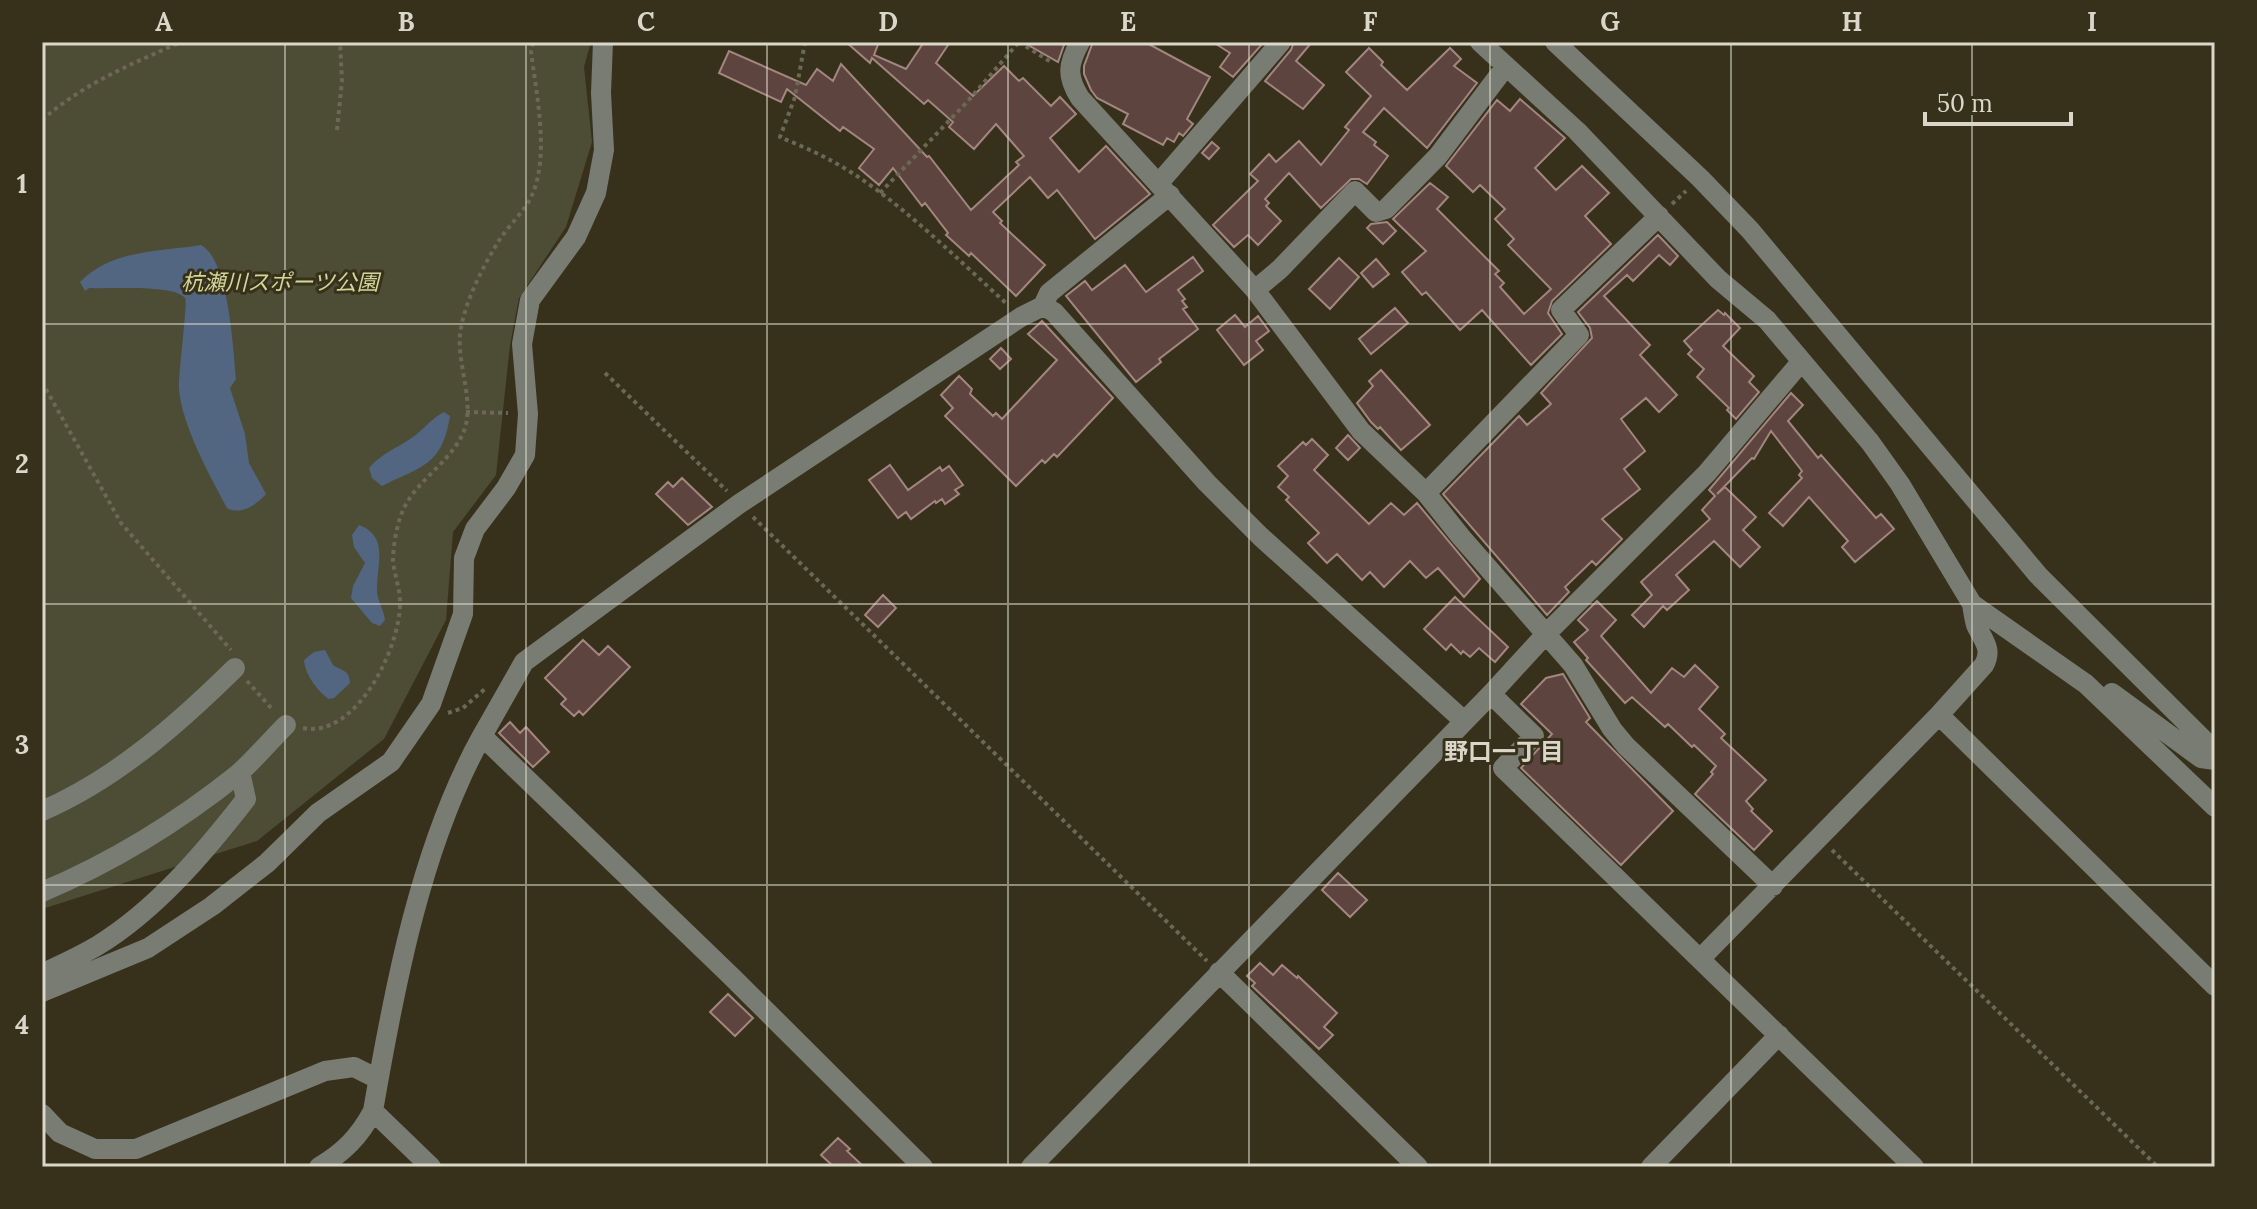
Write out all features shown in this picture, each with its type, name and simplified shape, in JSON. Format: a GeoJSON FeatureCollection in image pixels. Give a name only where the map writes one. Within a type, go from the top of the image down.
{"type":"FeatureCollection","features":[{"type":"Feature","properties":{"kind":"street"},"geometry":{"type":"LineString","coordinates":[[42,992],[148,948],[212,906],[267,863],[318,813],[391,762],[431,704],[463,614],[464,558],[475,529],[506,488],[525,455],[528,414],[522,344],[530,300],[576,237],[596,193],[604,150],[601,93],[603,42]]}},
{"type":"Feature","properties":{"kind":"street"},"geometry":{"type":"LineString","coordinates":[[1080,42],[1068,71],[1071,84],[1080,98],[1255,290],[1361,431],[1426,493],[1573,665],[1612,729],[1626,746],[1773,886]]}},
{"type":"Feature","properties":{"kind":"street"},"geometry":{"type":"LineString","coordinates":[[319,1167],[344,1152],[362,1132],[373,1111],[415,911],[459,777],[524,662],[739,504],[1021,317],[1043,306],[1049,293],[1164,189],[1281,42]]}},
{"type":"Feature","properties":{"kind":"street"},"geometry":{"type":"LineString","coordinates":[[1480,42],[1577,131],[1718,279],[1767,320],[1870,442],[1900,484],[1972,604],[1975,623],[1988,648],[1988,658],[1939,715],[1701,958]]}},
{"type":"Feature","properties":{"kind":"street"},"geometry":{"type":"LineString","coordinates":[[1555,42],[1700,178],[1750,230],[2038,575],[2215,751]]}},
{"type":"Feature","properties":{"kind":"street"},"geometry":{"type":"LineString","coordinates":[[1255,290],[1280,269],[1355,191],[1376,212],[1386,209],[1438,156],[1506,66]]}},
{"type":"Feature","properties":{"kind":"street"},"geometry":{"type":"LineString","coordinates":[[1426,493],[1579,335],[1561,310],[1659,216]]}},
{"type":"Feature","properties":{"kind":"street"},"geometry":{"type":"LineString","coordinates":[[1043,306],[1054,312],[1207,483],[1260,536],[1464,721]]}},
{"type":"Feature","properties":{"kind":"street"},"geometry":{"type":"LineString","coordinates":[[1031,1167],[1546,634],[1707,473],[1795,373],[1801,362]]}},
{"type":"Feature","properties":{"kind":"street"},"geometry":{"type":"LineString","coordinates":[[1972,604],[2086,684],[2215,807]]}},
{"type":"Feature","properties":{"kind":"street"},"geometry":{"type":"LineString","coordinates":[[42,811],[76,794],[166,733],[235,668]]}},
{"type":"Feature","properties":{"kind":"street"},"geometry":{"type":"LineString","coordinates":[[2086,684],[2116,694],[2201,758],[2215,760]]}},
{"type":"Feature","properties":{"kind":"street"},"geometry":{"type":"LineString","coordinates":[[1491,694],[1534,736],[1503,768],[1914,1167]]}},
{"type":"Feature","properties":{"kind":"street"},"geometry":{"type":"LineString","coordinates":[[1939,715],[2215,986]]}},
{"type":"Feature","properties":{"kind":"street"},"geometry":{"type":"LineString","coordinates":[[42,892],[126,852],[240,772],[286,725]]}},
{"type":"Feature","properties":{"kind":"street"},"geometry":{"type":"LineString","coordinates":[[482,736],[923,1167]]}},
{"type":"Feature","properties":{"kind":"street"},"geometry":{"type":"LineString","coordinates":[[42,974],[98,945],[159,898],[222,830],[246,799],[240,772]]}},
{"type":"Feature","properties":{"kind":"street"},"geometry":{"type":"LineString","coordinates":[[1219,972],[1418,1167]]}},
{"type":"Feature","properties":{"kind":"street"},"geometry":{"type":"LineString","coordinates":[[1651,1167],[1779,1035]]}},
{"type":"Feature","properties":{"kind":"street"},"geometry":{"type":"LineString","coordinates":[[42,1114],[60,1133],[95,1149],[136,1149],[325,1071],[354,1067],[378,1079]]}},
{"type":"Feature","properties":{"kind":"street"},"geometry":{"type":"LineString","coordinates":[[373,1111],[431,1167]]}},
{"type":"Feature","properties":{"kind":"path"},"geometry":{"type":"LineString","coordinates":[[42,120],[62,102],[112,72],[181,42]]}},
{"type":"Feature","properties":{"kind":"path"},"geometry":{"type":"LineString","coordinates":[[337,130],[342,81],[340,42]]}},
{"type":"Feature","properties":{"kind":"path"},"geometry":{"type":"LineString","coordinates":[[42,382],[121,523],[236,656],[235,668],[286,725],[312,730],[330,727],[360,703],[391,650],[400,603],[393,558],[400,516],[421,482],[449,455],[464,429],[466,412],[460,335],[470,299],[499,240],[532,195],[541,153],[531,51],[533,42]]}},
{"type":"Feature","properties":{"kind":"path"},"geometry":{"type":"LineString","coordinates":[[805,42],[795,97],[780,137],[832,160],[880,193],[1021,317]]}},
{"type":"Feature","properties":{"kind":"path"},"geometry":{"type":"LineString","coordinates":[[880,193],[1019,42],[1068,71]]}},
{"type":"Feature","properties":{"kind":"path"},"geometry":{"type":"LineString","coordinates":[[1659,216],[1700,178]]}},
{"type":"Feature","properties":{"kind":"path"},"geometry":{"type":"LineString","coordinates":[[605,373],[1219,972]]}},
{"type":"Feature","properties":{"kind":"path"},"geometry":{"type":"LineString","coordinates":[[466,412],[528,414]]}},
{"type":"Feature","properties":{"kind":"path"},"geometry":{"type":"LineString","coordinates":[[1819,838],[2158,1167]]}},
{"type":"Feature","properties":{"kind":"green space","name":"杭瀬川スポーツ公園"},"geometry":{"type":"Polygon","coordinates":[[[42,42],[591,42],[584,67],[592,142],[566,227],[519,298],[510,345],[496,475],[453,532],[446,620],[384,739],[257,841],[42,909],[42,42]]]}},
{"type":"Feature","properties":{"kind":"water"},"geometry":{"type":"Polygon","coordinates":[[[201,245],[218,268],[224,286],[236,379],[230,388],[245,434],[249,463],[266,494],[253,505],[238,511],[227,508],[220,495],[198,450],[181,403],[179,381],[185,298],[155,289],[89,288],[85,291],[80,282],[106,263],[121,258],[201,245]]]}},
{"type":"Feature","properties":{"kind":"water"},"geometry":{"type":"Polygon","coordinates":[[[444,412],[450,416],[436,455],[419,468],[382,486],[372,478],[369,468],[374,463],[444,412]]]}},
{"type":"Feature","properties":{"kind":"water"},"geometry":{"type":"Polygon","coordinates":[[[359,525],[368,530],[378,543],[377,592],[385,620],[380,626],[372,623],[351,598],[353,586],[365,563],[354,547],[352,535],[359,525]]]}},
{"type":"Feature","properties":{"kind":"water"},"geometry":{"type":"Polygon","coordinates":[[[325,650],[333,665],[347,673],[350,683],[329,699],[312,682],[304,660],[314,652],[325,650]]]}},
{"type":"Feature","properties":{"kind":"building"},"geometry":{"type":"Polygon","coordinates":[[[846,42],[879,42],[874,55],[906,69],[924,42],[950,42],[936,63],[973,96],[1004,66],[1019,81],[1023,78],[1051,106],[1060,97],[1076,114],[1050,138],[1079,172],[1106,146],[1150,194],[1095,239],[1057,190],[1048,198],[1030,177],[993,212],[1002,221],[1000,223],[1045,265],[1016,296],[971,253],[969,256],[946,235],[948,233],[925,203],[922,206],[893,168],[879,185],[859,168],[874,149],[843,127],[840,131],[787,89],[781,102],[719,73],[729,51],[806,85],[817,69],[833,81],[841,64],[929,156],[971,210],[1019,165],[1016,162],[1024,156],[996,124],[974,149],[949,127],[953,122],[928,100],[924,104],[872,58],[870,63],[846,42]]]}},
{"type":"Feature","properties":{"kind":"building"},"geometry":{"type":"Polygon","coordinates":[[[1023,42],[1065,42],[1058,62],[1023,42]]]}},
{"type":"Feature","properties":{"kind":"building"},"geometry":{"type":"Polygon","coordinates":[[[1093,42],[1145,42],[1210,77],[1187,119],[1193,124],[1183,136],[1179,133],[1174,142],[1167,138],[1163,145],[1123,124],[1128,114],[1097,98],[1084,74],[1093,42]]]}},
{"type":"Feature","properties":{"kind":"building"},"geometry":{"type":"Polygon","coordinates":[[[1213,42],[1264,42],[1233,77],[1220,67],[1230,53],[1213,42]]]}},
{"type":"Feature","properties":{"kind":"building"},"geometry":{"type":"Polygon","coordinates":[[[1294,42],[1312,42],[1296,61],[1324,85],[1303,109],[1265,81],[1294,42]]]}},
{"type":"Feature","properties":{"kind":"building"},"geometry":{"type":"Polygon","coordinates":[[[1369,48],[1383,62],[1381,65],[1407,90],[1450,48],[1461,59],[1454,66],[1477,83],[1427,148],[1384,108],[1363,132],[1388,156],[1367,184],[1351,179],[1321,208],[1289,173],[1265,199],[1269,203],[1266,206],[1281,221],[1258,245],[1248,235],[1234,247],[1213,225],[1258,181],[1250,174],[1269,154],[1276,162],[1299,141],[1321,165],[1349,130],[1345,127],[1371,96],[1346,72],[1369,48]]]}},
{"type":"Feature","properties":{"kind":"building"},"geometry":{"type":"Polygon","coordinates":[[[1520,99],[1565,138],[1535,168],[1556,190],[1582,166],[1609,193],[1585,216],[1611,244],[1552,301],[1548,313],[1562,334],[1531,365],[1482,310],[1460,330],[1426,292],[1422,295],[1402,272],[1426,251],[1393,219],[1430,183],[1448,197],[1437,209],[1499,271],[1495,274],[1504,283],[1500,287],[1524,314],[1551,289],[1508,245],[1514,239],[1495,219],[1505,209],[1480,185],[1473,192],[1446,166],[1497,100],[1510,111],[1520,99]]]}},
{"type":"Feature","properties":{"kind":"building"},"geometry":{"type":"Polygon","coordinates":[[[1212,142],[1219,148],[1209,159],[1202,153],[1212,142]]]}},
{"type":"Feature","properties":{"kind":"building"},"geometry":{"type":"Polygon","coordinates":[[[1387,222],[1396,231],[1383,244],[1367,228],[1371,224],[1387,222]]]}},
{"type":"Feature","properties":{"kind":"building"},"geometry":{"type":"Polygon","coordinates":[[[1658,235],[1678,256],[1670,265],[1659,255],[1633,281],[1627,275],[1604,296],[1650,345],[1640,355],[1677,395],[1659,412],[1646,398],[1621,419],[1645,451],[1624,469],[1640,489],[1602,519],[1622,539],[1596,565],[1592,561],[1565,587],[1569,592],[1547,615],[1443,494],[1519,416],[1527,425],[1551,404],[1541,393],[1592,338],[1590,328],[1578,312],[1658,235]]]}},
{"type":"Feature","properties":{"kind":"building"},"geometry":{"type":"Polygon","coordinates":[[[1193,257],[1203,271],[1178,290],[1185,299],[1182,301],[1187,307],[1183,309],[1198,329],[1159,359],[1161,362],[1136,382],[1066,296],[1085,281],[1092,290],[1125,265],[1146,292],[1193,257]]]}},
{"type":"Feature","properties":{"kind":"building"},"geometry":{"type":"Polygon","coordinates":[[[1339,258],[1359,277],[1330,309],[1309,289],[1339,258]]]}},
{"type":"Feature","properties":{"kind":"building"},"geometry":{"type":"Polygon","coordinates":[[[1376,259],[1389,274],[1373,287],[1361,273],[1376,259]]]}},
{"type":"Feature","properties":{"kind":"building"},"geometry":{"type":"Polygon","coordinates":[[[1395,308],[1408,323],[1371,354],[1359,339],[1395,308]]]}},
{"type":"Feature","properties":{"kind":"building"},"geometry":{"type":"Polygon","coordinates":[[[1718,310],[1740,328],[1723,346],[1754,376],[1749,382],[1759,392],[1736,419],[1697,377],[1704,369],[1688,354],[1692,350],[1684,341],[1718,310]]]}},
{"type":"Feature","properties":{"kind":"building"},"geometry":{"type":"Polygon","coordinates":[[[1235,315],[1245,327],[1258,316],[1269,331],[1256,341],[1263,350],[1244,365],[1217,330],[1235,315]]]}},
{"type":"Feature","properties":{"kind":"building"},"geometry":{"type":"Polygon","coordinates":[[[1042,321],[1113,398],[1057,457],[1054,454],[1045,463],[1042,460],[1016,486],[945,416],[953,408],[941,395],[959,376],[972,389],[970,394],[993,416],[996,413],[1002,419],[1057,360],[1028,334],[1042,321]]]}},
{"type":"Feature","properties":{"kind":"building"},"geometry":{"type":"Polygon","coordinates":[[[1001,348],[1011,359],[1000,369],[990,359],[1001,348]]]}},
{"type":"Feature","properties":{"kind":"building"},"geometry":{"type":"Polygon","coordinates":[[[1381,370],[1430,425],[1401,450],[1380,427],[1378,429],[1371,422],[1357,403],[1373,386],[1369,381],[1381,370]]]}},
{"type":"Feature","properties":{"kind":"building"},"geometry":{"type":"Polygon","coordinates":[[[1791,393],[1803,405],[1788,421],[1818,458],[1821,455],[1876,518],[1881,514],[1894,529],[1855,562],[1842,547],[1848,541],[1809,497],[1783,526],[1769,513],[1802,478],[1799,475],[1802,471],[1771,431],[1754,459],[1717,494],[1725,487],[1756,517],[1743,530],[1760,547],[1740,567],[1714,541],[1676,575],[1689,590],[1667,610],[1663,606],[1644,627],[1632,615],[1652,595],[1641,582],[1710,519],[1702,510],[1715,496],[1709,490],[1791,393]]]}},
{"type":"Feature","properties":{"kind":"building"},"geometry":{"type":"Polygon","coordinates":[[[1348,435],[1360,448],[1348,460],[1336,448],[1348,435]]]}},
{"type":"Feature","properties":{"kind":"building"},"geometry":{"type":"Polygon","coordinates":[[[1312,439],[1328,455],[1314,470],[1369,524],[1391,503],[1404,515],[1417,503],[1480,579],[1464,597],[1438,568],[1426,578],[1410,561],[1384,587],[1370,572],[1362,580],[1337,554],[1327,563],[1308,543],[1319,533],[1286,500],[1289,497],[1278,487],[1288,476],[1278,466],[1303,442],[1306,445],[1312,439]]]}},
{"type":"Feature","properties":{"kind":"building"},"geometry":{"type":"Polygon","coordinates":[[[890,465],[908,490],[940,467],[942,471],[949,466],[963,485],[955,490],[959,494],[945,504],[942,499],[935,501],[911,519],[906,512],[898,518],[869,480],[890,465]]]}},
{"type":"Feature","properties":{"kind":"building"},"geometry":{"type":"Polygon","coordinates":[[[682,478],[712,507],[688,525],[656,494],[668,482],[673,487],[682,478]]]}},
{"type":"Feature","properties":{"kind":"building"},"geometry":{"type":"Polygon","coordinates":[[[883,595],[896,608],[878,627],[865,615],[883,595]]]}},
{"type":"Feature","properties":{"kind":"building"},"geometry":{"type":"Polygon","coordinates":[[[1455,597],[1508,647],[1495,662],[1479,648],[1470,657],[1463,651],[1461,654],[1451,644],[1446,650],[1424,629],[1455,597]]]}},
{"type":"Feature","properties":{"kind":"building"},"geometry":{"type":"Polygon","coordinates":[[[1597,601],[1616,620],[1601,636],[1651,693],[1672,668],[1684,677],[1695,665],[1718,687],[1699,709],[1725,734],[1721,738],[1766,780],[1746,801],[1753,809],[1751,811],[1772,831],[1754,850],[1695,794],[1716,766],[1632,697],[1625,703],[1574,642],[1588,630],[1578,620],[1597,601]]]}},
{"type":"Feature","properties":{"kind":"building"},"geometry":{"type":"Polygon","coordinates":[[[583,640],[599,655],[608,646],[630,667],[583,715],[579,711],[574,716],[561,704],[566,699],[545,678],[583,640]]]}},
{"type":"Feature","properties":{"kind":"building"},"geometry":{"type":"Polygon","coordinates":[[[1563,674],[1590,718],[1586,722],[1673,811],[1621,865],[1521,768],[1552,734],[1521,704],[1546,678],[1563,674]]]}},
{"type":"Feature","properties":{"kind":"building"},"geometry":{"type":"Polygon","coordinates":[[[510,722],[520,733],[526,727],[549,752],[533,767],[499,733],[510,722]]]}},
{"type":"Feature","properties":{"kind":"building"},"geometry":{"type":"Polygon","coordinates":[[[1338,873],[1367,900],[1350,917],[1322,890],[1338,873]]]}},
{"type":"Feature","properties":{"kind":"building"},"geometry":{"type":"Polygon","coordinates":[[[1260,963],[1273,975],[1282,965],[1337,1013],[1324,1027],[1333,1035],[1319,1049],[1252,986],[1255,983],[1247,976],[1260,963]]]}},
{"type":"Feature","properties":{"kind":"building"},"geometry":{"type":"Polygon","coordinates":[[[728,994],[753,1018],[735,1036],[710,1012],[728,994]]]}},
{"type":"Feature","properties":{"kind":"building"},"geometry":{"type":"Polygon","coordinates":[[[838,1138],[864,1167],[834,1167],[821,1155],[838,1138]]]}},
{"type":"Feature","properties":{"kind":"district","name":"野口一丁目"},"geometry":{"type":"Point","coordinates":[1504,751]}}]}
